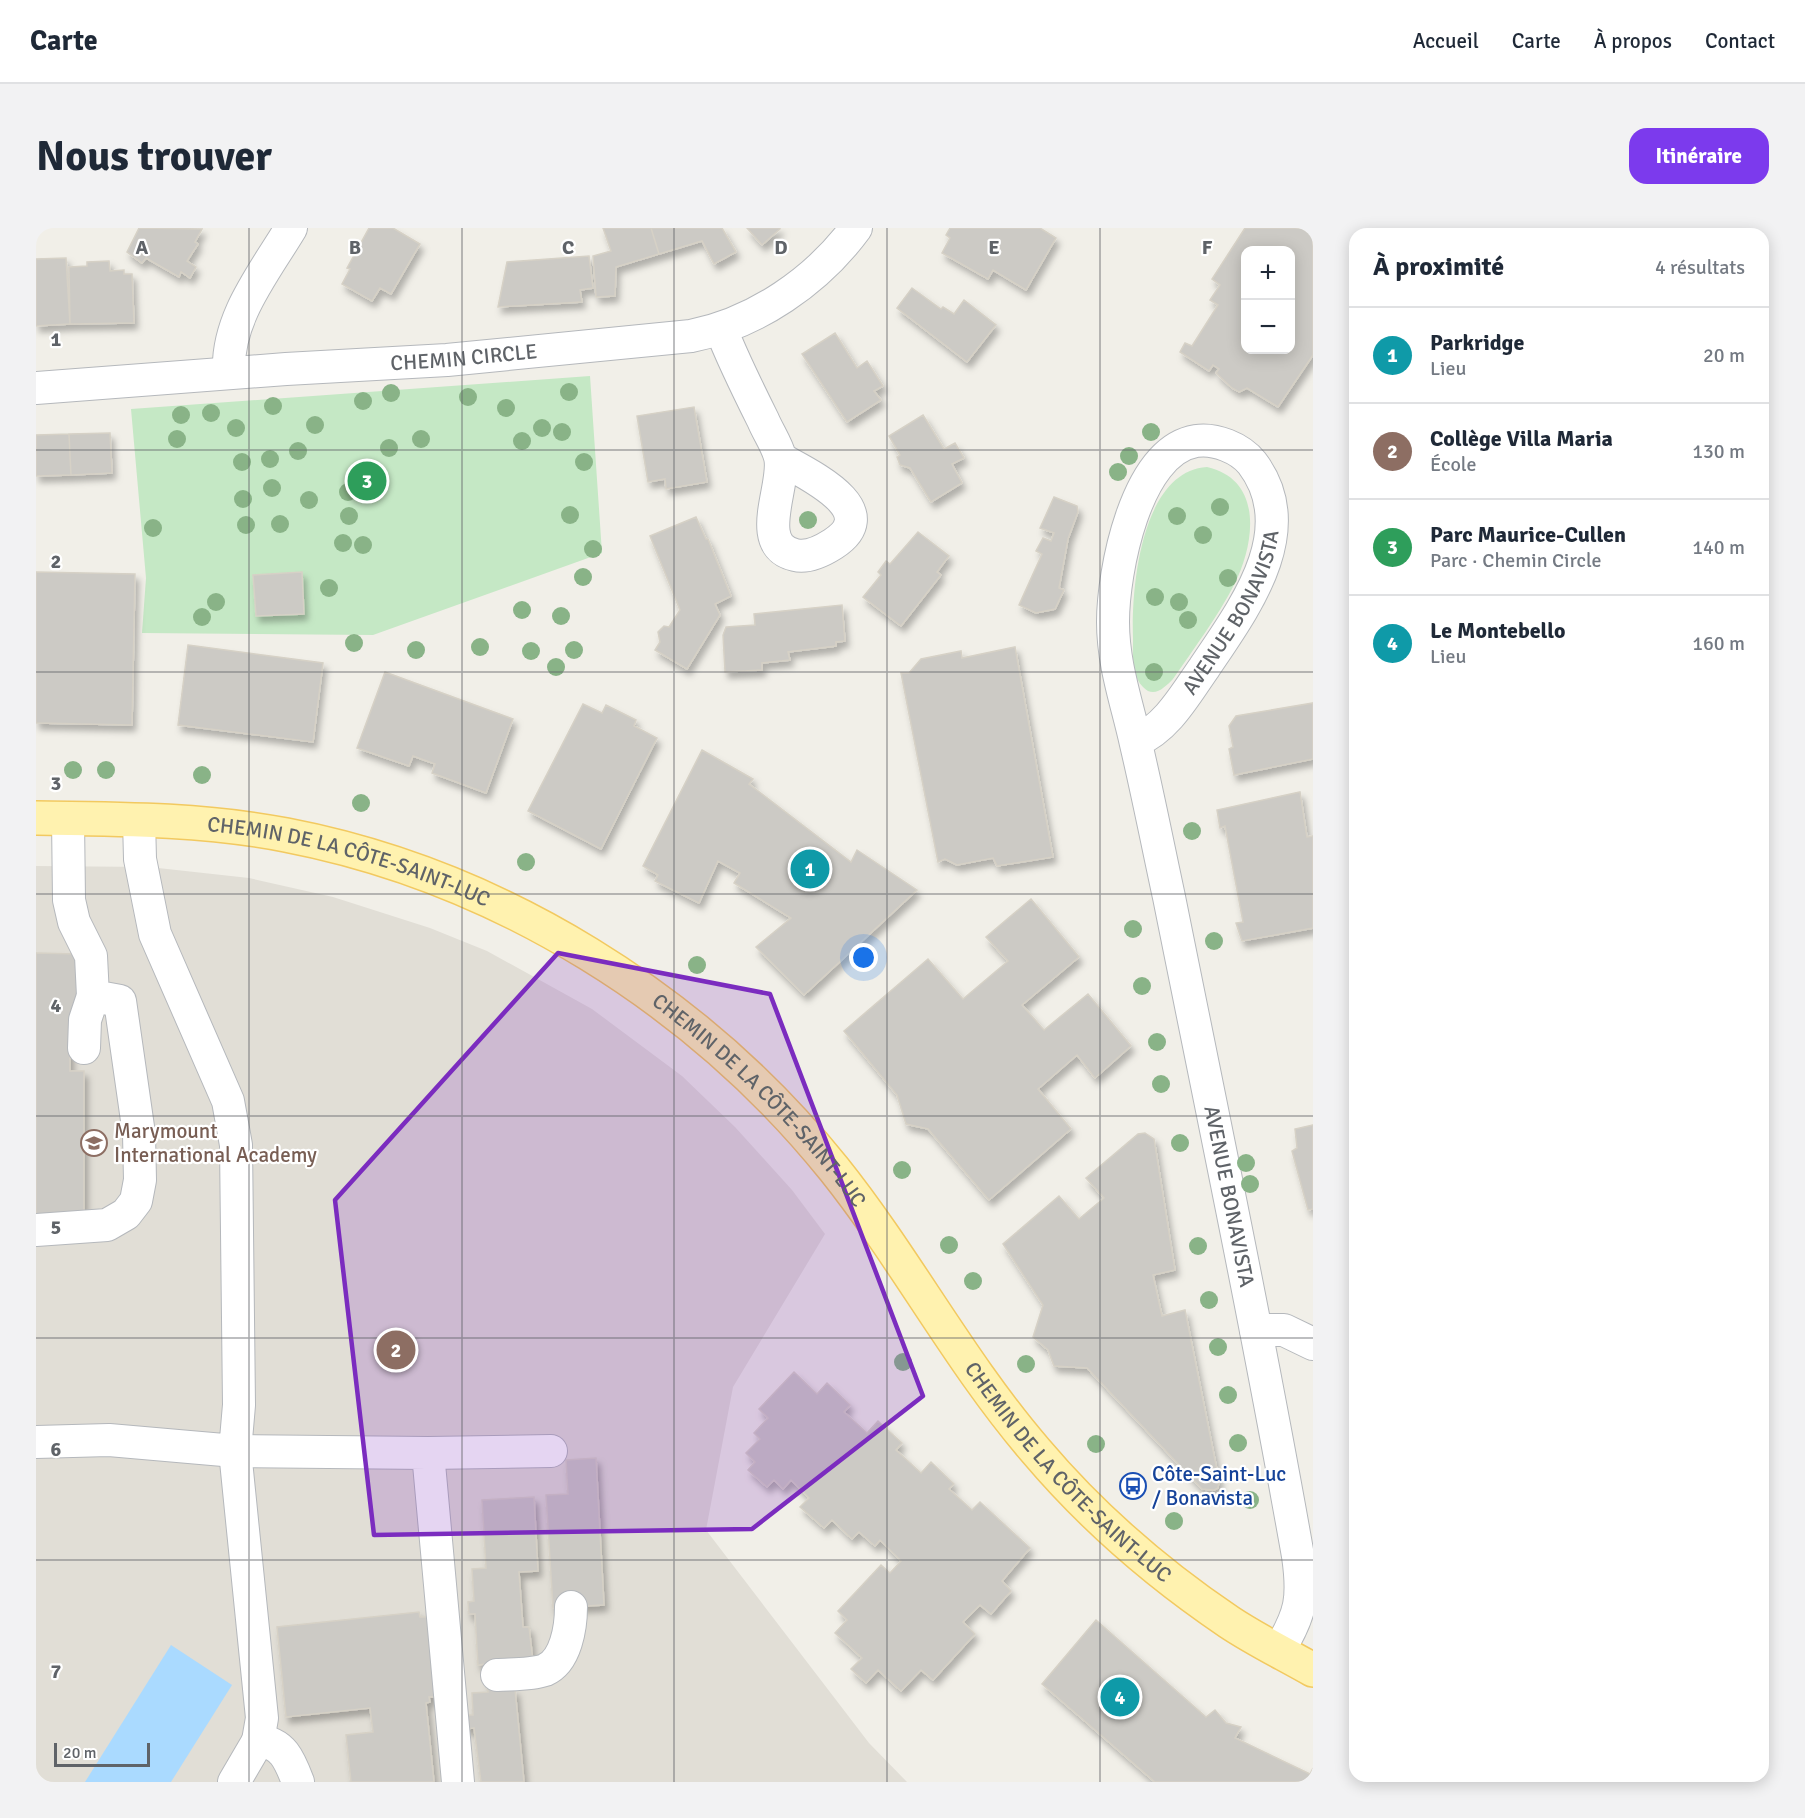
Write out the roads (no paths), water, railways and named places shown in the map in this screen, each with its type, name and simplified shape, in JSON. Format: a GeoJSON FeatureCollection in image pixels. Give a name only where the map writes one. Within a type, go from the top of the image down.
{"type":"FeatureCollection","features":[{"type":"Feature","properties":{"kind":"main road","name":"CHEMIN DE LA CÔTE-SAINT-LUC"},"geometry":{"type":"LineString","coordinates":[[36,818],[139,820],[285,835],[375,858],[466,891],[545,929],[615,971],[669,1009],[723,1052],[772,1099],[834,1169],[884,1237],[999,1404],[1062,1482],[1107,1525],[1168,1577],[1233,1625],[1313,1670]]}},
{"type":"Feature","properties":{"kind":"street"},"geometry":{"type":"LineString","coordinates":[[229,374],[229,346],[237,320],[291,228]]}},
{"type":"Feature","properties":{"kind":"street","name":"CHEMIN CIRCLE"},"geometry":{"type":"LineString","coordinates":[[36,388],[447,360],[629,344],[691,336],[721,329],[746,318],[793,290],[835,253],[856,228]]}},
{"type":"Feature","properties":{"kind":"street"},"geometry":{"type":"LineString","coordinates":[[721,329],[781,459]]}},
{"type":"Feature","properties":{"kind":"street","name":"AVENUE BONAVISTA"},"geometry":{"type":"LineString","coordinates":[[1136,741],[1160,725],[1182,701],[1251,595],[1267,558],[1272,520],[1265,487],[1246,457],[1218,443],[1207,441],[1188,443],[1167,458],[1140,499],[1123,542],[1116,574],[1114,649],[1120,685],[1136,741],[1256,1330],[1302,1586],[1297,1619],[1279,1650]]}},
{"type":"Feature","properties":{"kind":"street"},"geometry":{"type":"LineString","coordinates":[[68,819],[69,900],[74,922],[91,956],[93,996],[85,1020],[84,1048]]}},
{"type":"Feature","properties":{"kind":"street"},"geometry":{"type":"LineString","coordinates":[[139,820],[140,859],[155,934],[228,1101],[236,1145],[238,1405],[235,1451],[262,1718],[258,1741],[234,1782]]}},
{"type":"Feature","properties":{"kind":"street"},"geometry":{"type":"LineString","coordinates":[[36,1230],[107,1225],[126,1214],[139,1192],[139,1134],[120,1001],[93,996]]}},
{"type":"Feature","properties":{"kind":"street"},"geometry":{"type":"LineString","coordinates":[[1256,1330],[1284,1330],[1313,1344]]}},
{"type":"Feature","properties":{"kind":"street"},"geometry":{"type":"LineString","coordinates":[[36,1442],[109,1440],[235,1451],[428,1453],[551,1451]]}},
{"type":"Feature","properties":{"kind":"street"},"geometry":{"type":"LineString","coordinates":[[428,1453],[458,1782]]}},
{"type":"Feature","properties":{"kind":"street"},"geometry":{"type":"LineString","coordinates":[[449,1680],[540,1671],[555,1663],[570,1627],[571,1607]]}},
{"type":"Feature","properties":{"kind":"street"},"geometry":{"type":"LineString","coordinates":[[258,1741],[270,1741],[283,1750],[298,1782]]}},
{"type":"Feature","properties":{"kind":"water"},"geometry":{"type":"Polygon","coordinates":[[[171,1645],[232,1685],[171,1782],[85,1782],[171,1645]]]}},
{"type":"Feature","properties":{"kind":"place","name":"Parc Maurice-Cullen"},"geometry":{"type":"Point","coordinates":[367,481]}},
{"type":"Feature","properties":{"kind":"place","name":"Parkridge"},"geometry":{"type":"Point","coordinates":[810,869]}},
{"type":"Feature","properties":{"kind":"place","name":"Marymount International Academy"},"geometry":{"type":"Point","coordinates":[94,1143]}},
{"type":"Feature","properties":{"kind":"place","name":"Collège Villa Maria"},"geometry":{"type":"Point","coordinates":[396,1350]}},
{"type":"Feature","properties":{"kind":"place","name":"Côte-Saint-Luc / Bonavista"},"geometry":{"type":"Point","coordinates":[1133,1486]}},
{"type":"Feature","properties":{"kind":"place","name":"Le Montebello"},"geometry":{"type":"Point","coordinates":[1120,1697]}}]}
